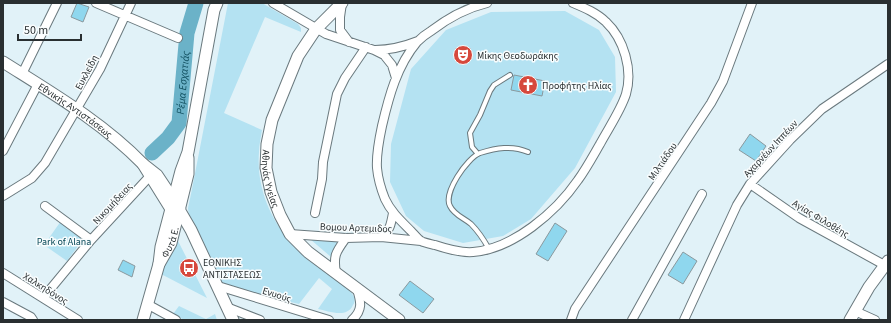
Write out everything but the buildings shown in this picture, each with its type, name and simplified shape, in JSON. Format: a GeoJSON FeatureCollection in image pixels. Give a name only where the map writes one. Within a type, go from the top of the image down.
{"type":"FeatureCollection","features":[{"type":"Feature","properties":{"kind":"street"},"geometry":{"type":"LineString","coordinates":[[22,74],[57,3]]}},
{"type":"Feature","properties":{"kind":"street"},"geometry":{"type":"LineString","coordinates":[[96,3],[178,38]]}},
{"type":"Feature","properties":{"kind":"street","name":"Ευκλείδη"},"geometry":{"type":"LineString","coordinates":[[4,194],[32,178],[45,163],[100,69],[131,3]]}},
{"type":"Feature","properties":{"kind":"street","name":"Φυτά Ε."},"geometry":{"type":"LineString","coordinates":[[175,206],[181,171],[188,152],[214,10],[217,3]]}},
{"type":"Feature","properties":{"kind":"street"},"geometry":{"type":"LineString","coordinates":[[273,3],[326,34],[370,49],[384,56],[392,65],[396,78]]}},
{"type":"Feature","properties":{"kind":"street"},"geometry":{"type":"LineString","coordinates":[[342,3],[340,30],[349,42]]}},
{"type":"Feature","properties":{"kind":"street","name":"Αθηνάς Υγείας"},"geometry":{"type":"LineString","coordinates":[[342,3],[316,29],[298,56],[272,120],[267,144],[266,168],[271,192],[280,215],[290,234],[308,252],[399,320]]}},
{"type":"Feature","properties":{"kind":"street"},"geometry":{"type":"LineString","coordinates":[[370,49],[390,50],[405,46],[418,40],[454,16],[476,6],[487,3]]}},
{"type":"Feature","properties":{"kind":"street","name":"Βομου Αρτεμιδος"},"geometry":{"type":"LineString","coordinates":[[290,234],[346,238],[381,237],[421,241],[450,250],[472,252],[490,249],[511,241],[533,226],[562,200],[578,180],[590,162],[626,94],[629,71],[624,51],[617,36],[606,22],[589,9],[573,3]]}},
{"type":"Feature","properties":{"kind":"street","name":"Μιλτιάδου"},"geometry":{"type":"LineString","coordinates":[[570,320],[575,309],[711,103],[723,81],[752,3]]}},
{"type":"Feature","properties":{"kind":"street"},"geometry":{"type":"LineString","coordinates":[[418,40],[405,59],[396,78],[388,101],[378,144],[377,168],[379,184],[393,213],[421,241]]}},
{"type":"Feature","properties":{"kind":"street"},"geometry":{"type":"LineString","coordinates":[[315,214],[322,180],[323,162],[337,94],[345,78],[370,49]]}},
{"type":"Feature","properties":{"kind":"street","name":"Εθνικής Αντιστάσεως"},"geometry":{"type":"LineString","coordinates":[[3,62],[76,108],[115,138],[143,164],[191,230],[229,308],[233,320]]}},
{"type":"Feature","properties":{"kind":"street","name":"Αχαρνέων Ιππέων"},"geometry":{"type":"LineString","coordinates":[[684,320],[738,205],[750,184],[790,140],[822,109],[888,64]]}},
{"type":"Feature","properties":{"kind":"street"},"geometry":{"type":"LineString","coordinates":[[3,151],[38,84]]}},
{"type":"Feature","properties":{"kind":"street","name":"Φυτά Ε."},"geometry":{"type":"LineString","coordinates":[[143,320],[159,264],[161,247],[188,174],[188,152]]}},
{"type":"Feature","properties":{"kind":"street"},"geometry":{"type":"LineString","coordinates":[[153,176],[169,176],[181,171]]}},
{"type":"Feature","properties":{"kind":"street","name":"Νικομήδειας"},"geometry":{"type":"LineString","coordinates":[[43,298],[91,240],[153,176]]}},
{"type":"Feature","properties":{"kind":"street","name":"Αγίας Φιλοθέης"},"geometry":{"type":"LineString","coordinates":[[750,184],[800,218],[887,264]]}},
{"type":"Feature","properties":{"kind":"street"},"geometry":{"type":"LineString","coordinates":[[632,320],[702,194]]}},
{"type":"Feature","properties":{"kind":"street"},"geometry":{"type":"LineString","coordinates":[[45,206],[91,240]]}},
{"type":"Feature","properties":{"kind":"street"},"geometry":{"type":"LineString","coordinates":[[381,237],[387,233],[391,225],[393,213]]}},
{"type":"Feature","properties":{"kind":"street"},"geometry":{"type":"LineString","coordinates":[[336,273],[334,260],[337,251],[346,238]]}},
{"type":"Feature","properties":{"kind":"street"},"geometry":{"type":"LineString","coordinates":[[875,320],[852,315],[869,287],[887,264]]}},
{"type":"Feature","properties":{"kind":"street","name":"Χαλκηδόνος"},"geometry":{"type":"LineString","coordinates":[[3,273],[78,320]]}},
{"type":"Feature","properties":{"kind":"street","name":"Ενυούς"},"geometry":{"type":"LineString","coordinates":[[218,286],[330,320]]}},
{"type":"Feature","properties":{"kind":"street"},"geometry":{"type":"LineString","coordinates":[[352,320],[357,315],[360,308],[360,300],[357,289]]}},
{"type":"Feature","properties":{"kind":"street"},"geometry":{"type":"LineString","coordinates":[[3,302],[31,317],[33,320]]}},
{"type":"Feature","properties":{"kind":"street"},"geometry":{"type":"LineString","coordinates":[[147,304],[176,320]]}},
{"type":"Feature","properties":{"kind":"street"},"geometry":{"type":"LineString","coordinates":[[229,308],[260,320]]}},
{"type":"Feature","properties":{"kind":"lane"},"geometry":{"type":"LineString","coordinates":[[478,154],[472,147],[470,133],[494,85],[510,75]]}},
{"type":"Feature","properties":{"kind":"lane"},"geometry":{"type":"LineString","coordinates":[[490,249],[471,224],[456,214],[449,206],[448,197],[451,188],[468,164],[478,154],[508,148],[519,148],[528,152]]}},
{"type":"Feature","properties":{"kind":"green space"},"geometry":{"type":"Polygon","coordinates":[[[228,3],[262,3],[298,24],[301,28],[301,32],[265,17],[224,113],[262,130],[259,147],[260,179],[263,192],[273,217],[289,240],[307,259],[347,288],[351,293],[354,298],[354,304],[346,312],[337,313],[318,309],[332,289],[319,278],[299,304],[230,287],[219,281],[189,218],[188,208],[228,3]]]}},
{"type":"Feature","properties":{"kind":"green space"},"geometry":{"type":"Polygon","coordinates":[[[565,11],[599,30],[615,57],[616,92],[575,168],[531,219],[503,236],[463,243],[424,231],[406,216],[390,182],[391,144],[411,69],[446,30],[491,12],[565,11]]]}},
{"type":"Feature","properties":{"kind":"green space","name":"Park of Alana"},"geometry":{"type":"Polygon","coordinates":[[[61,221],[84,238],[67,261],[44,245],[61,221]]]}},
{"type":"Feature","properties":{"kind":"green space"},"geometry":{"type":"Polygon","coordinates":[[[176,237],[207,298],[161,274],[176,237]]]}},
{"type":"Feature","properties":{"kind":"green space"},"geometry":{"type":"Polygon","coordinates":[[[310,239],[339,240],[331,257],[310,239]]]}},
{"type":"Feature","properties":{"kind":"green space"},"geometry":{"type":"Polygon","coordinates":[[[179,306],[206,319],[215,314],[217,320],[184,320],[173,314],[179,306]]]}},
{"type":"Feature","properties":{"kind":"waterway","name":"Ρέμα Εσχατιάς"},"geometry":{"type":"LineString","coordinates":[[152,153],[168,138],[179,123],[187,33],[196,3]]}},
{"type":"Feature","properties":{"kind":"place","name":"Μίκης Θεοδωράκης"},"geometry":{"type":"Point","coordinates":[463,55]}},
{"type":"Feature","properties":{"kind":"place","name":"Προφήτης Ηλίας"},"geometry":{"type":"Point","coordinates":[528,85]}},
{"type":"Feature","properties":{"kind":"place","name":"ΕΘΝΙΚΗΣ ΑΝΤΙΣΤΑΣΕΩΣ"},"geometry":{"type":"Point","coordinates":[189,268]}}]}
